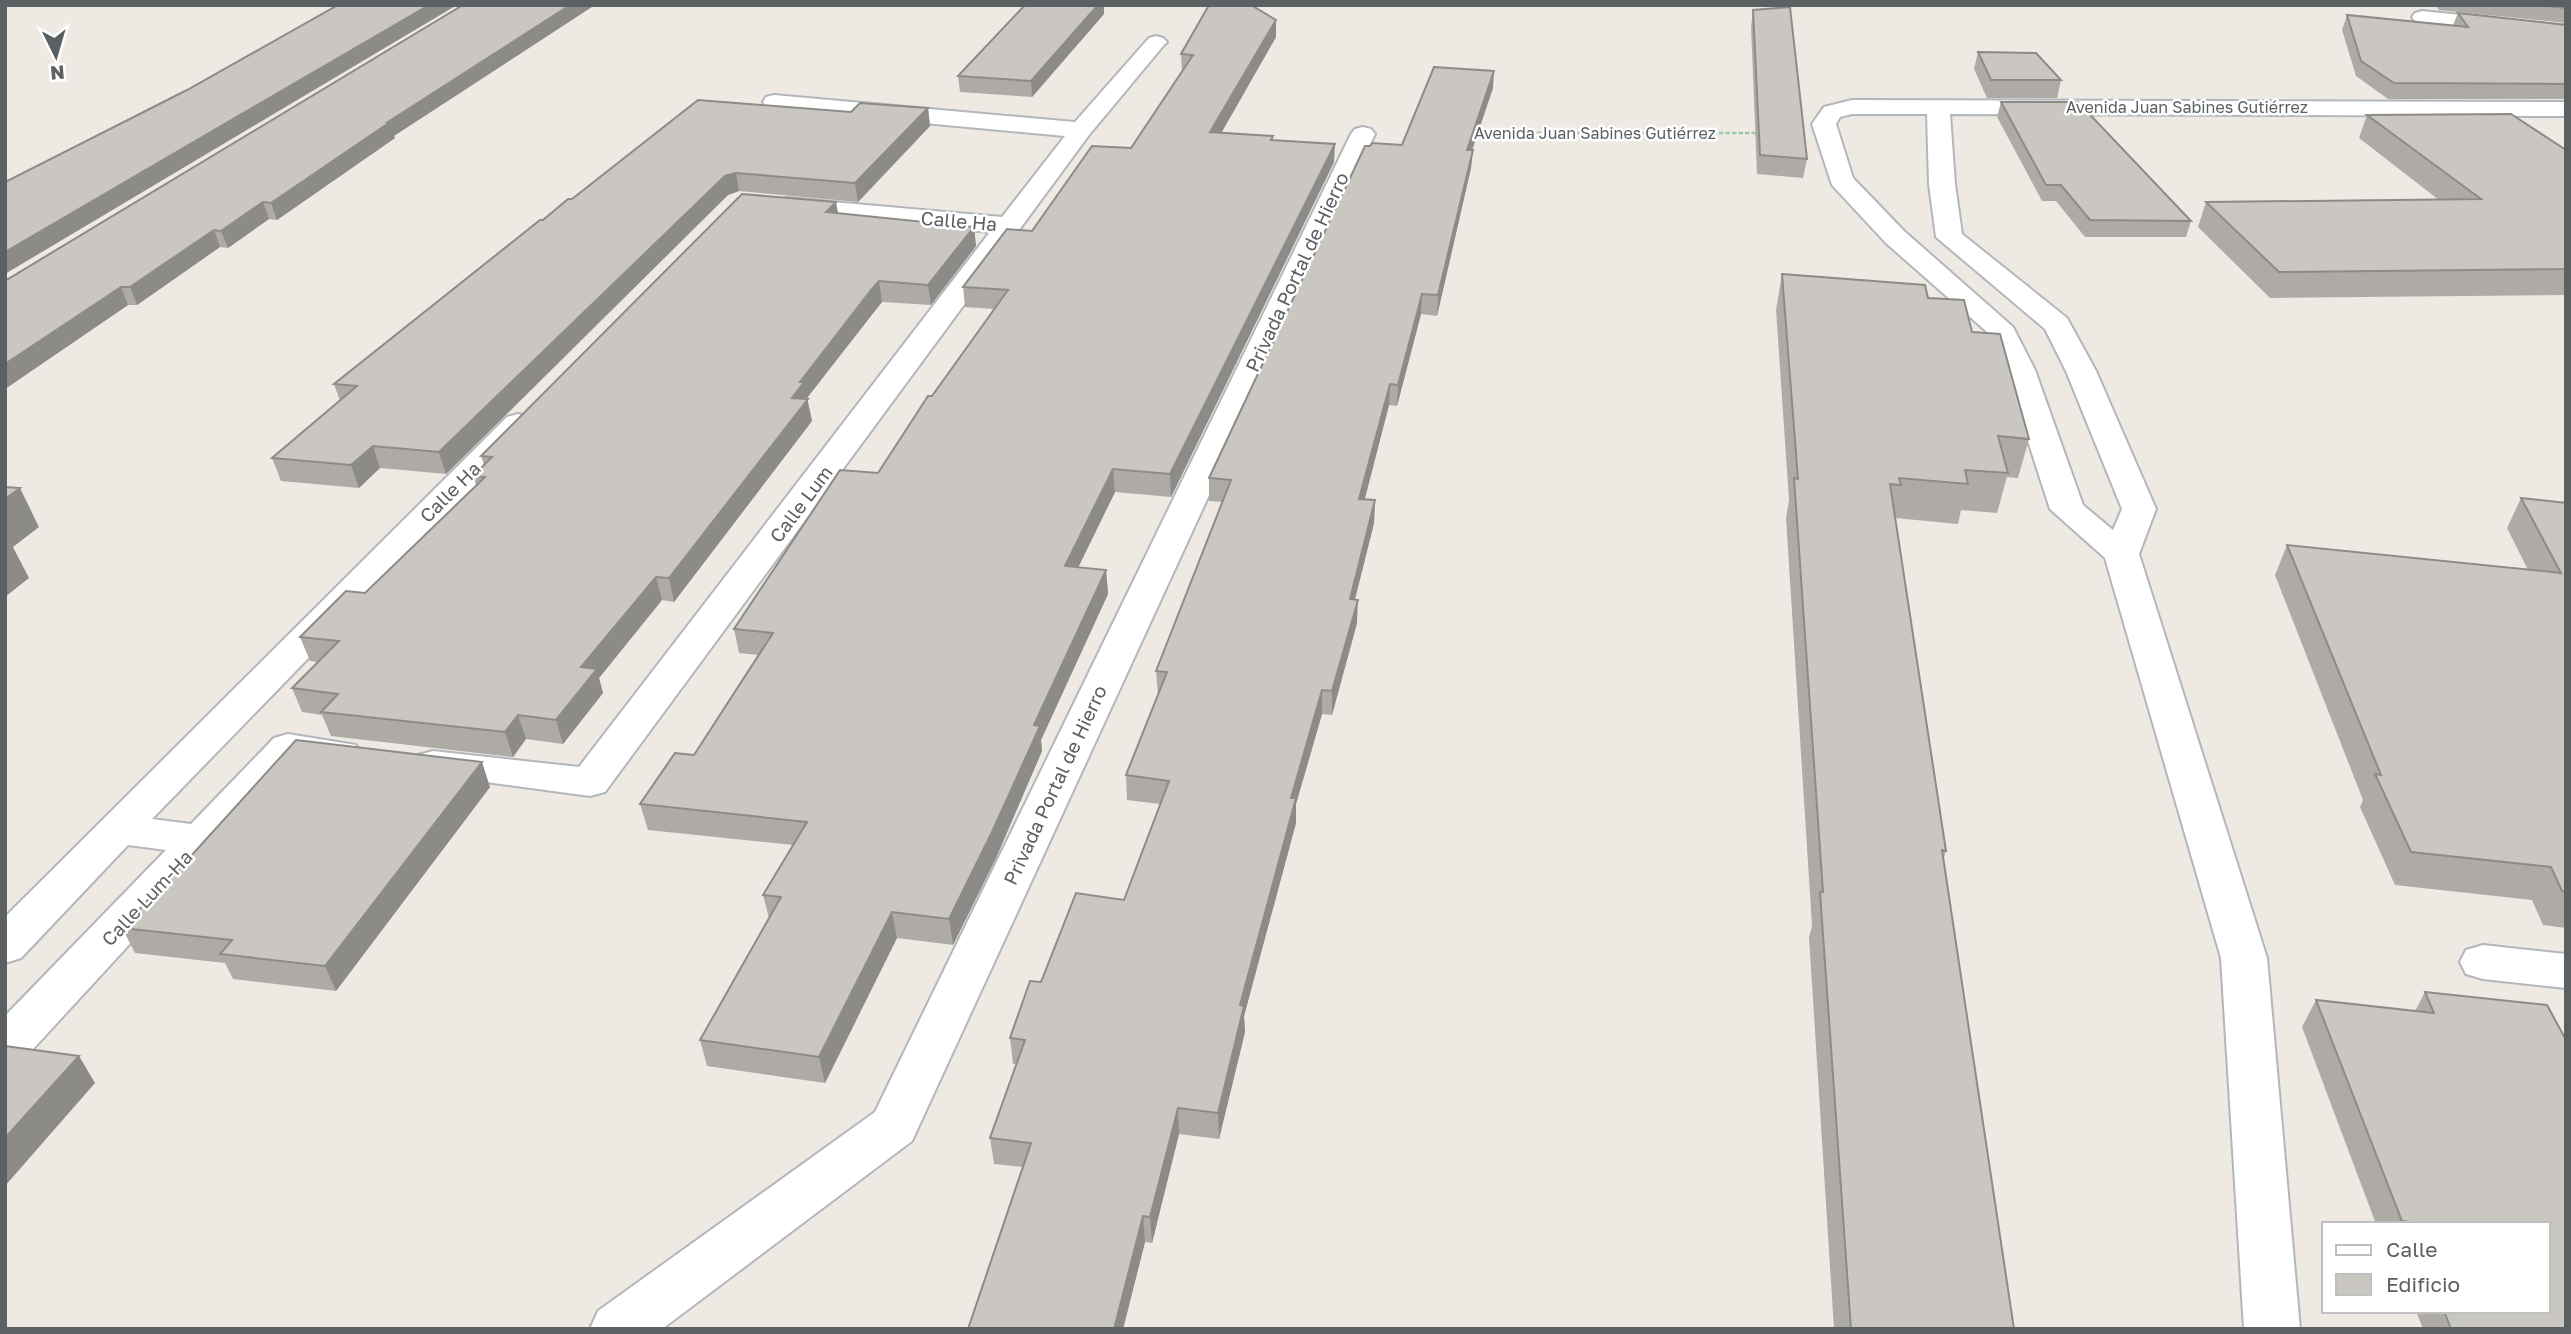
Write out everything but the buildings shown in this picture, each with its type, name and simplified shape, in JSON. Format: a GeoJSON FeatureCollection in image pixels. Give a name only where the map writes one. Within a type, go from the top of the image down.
{"type":"FeatureCollection","features":[{"type":"Feature","properties":{"kind":"street"},"geometry":{"type":"LineString","coordinates":[[2422,17],[2566,32]]}},
{"type":"Feature","properties":{"kind":"street","name":"Calle Lum"},"geometry":{"type":"LineString","coordinates":[[288,747],[590,782],[1081,130],[1156,42]]}},
{"type":"Feature","properties":{"kind":"street"},"geometry":{"type":"LineString","coordinates":[[774,102],[1081,130]]}},
{"type":"Feature","properties":{"kind":"street","name":"Avenida Juan Sabines Gutiérrez"},"geometry":{"type":"LineString","coordinates":[[1839,133],[1824,124],[1832,113],[1852,107],[1941,126],[2393,107],[2566,109]]}},
{"type":"Feature","properties":{"kind":"street"},"geometry":{"type":"LineString","coordinates":[[2393,107],[2444,131],[2566,131]]}},
{"type":"Feature","properties":{"kind":"street"},"geometry":{"type":"LineString","coordinates":[[1941,126],[1942,184],[1949,237],[2057,324],[2081,371],[2139,509],[2121,554]]}},
{"type":"Feature","properties":{"kind":"street"},"geometry":{"type":"LineString","coordinates":[[1839,133],[1841,180],[1911,251],[1998,327],[2020,370],[2067,509],[2121,554],[2244,958],[2272,1329]]}},
{"type":"Feature","properties":{"kind":"street","name":"Privada Portal de Hierro"},"geometry":{"type":"LineString","coordinates":[[618,1329],[894,1126],[1363,134]]}},
{"type":"Feature","properties":{"kind":"street","name":"Calle Ha"},"geometry":{"type":"LineString","coordinates":[[766,204],[1011,226]]}},
{"type":"Feature","properties":{"kind":"street"},"geometry":{"type":"LineString","coordinates":[[1911,251],[1965,249]]}},
{"type":"Feature","properties":{"kind":"street","name":"Calle Ha"},"geometry":{"type":"LineString","coordinates":[[118,829],[542,400]]}},
{"type":"Feature","properties":{"kind":"street","name":"Calle Lum-Ha"},"geometry":{"type":"LineString","coordinates":[[5,1048],[288,747]]}},
{"type":"Feature","properties":{"kind":"street"},"geometry":{"type":"LineString","coordinates":[[5,946],[118,829],[200,840]]}},
{"type":"Feature","properties":{"kind":"street"},"geometry":{"type":"LineString","coordinates":[[2483,962],[2566,971]]}},
{"type":"Feature","properties":{"kind":"path","name":"Avenida Juan Sabines Gutiérrez"},"geometry":{"type":"LineString","coordinates":[[1472,134],[1839,133]]}}]}
